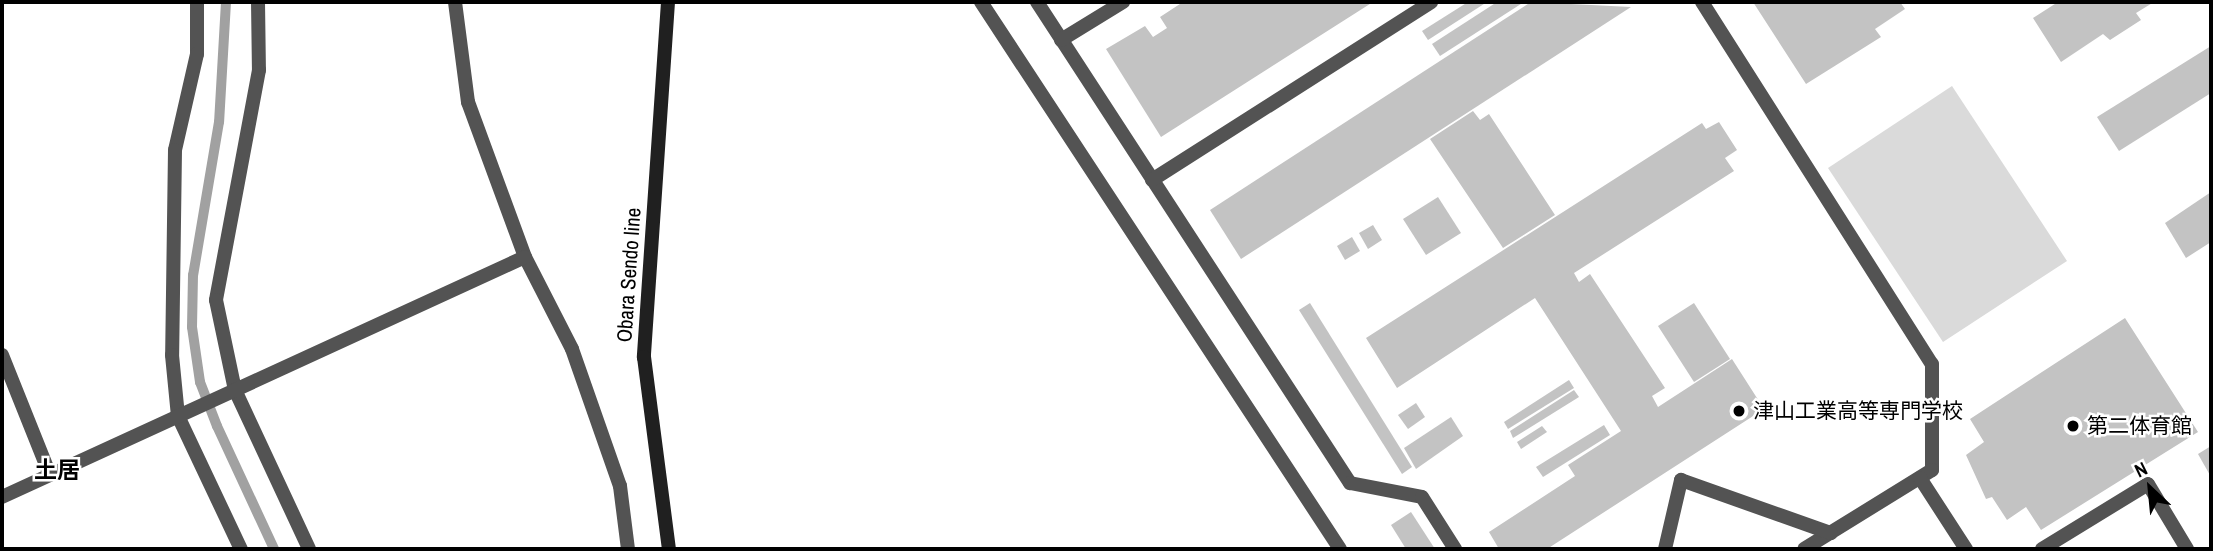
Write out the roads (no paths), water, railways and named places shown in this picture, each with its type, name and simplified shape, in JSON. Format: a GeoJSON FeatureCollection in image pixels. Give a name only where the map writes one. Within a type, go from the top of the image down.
{"type":"FeatureCollection","features":[{"type":"Feature","properties":{"kind":"main road","name":"Obara Sendo line"},"geometry":{"type":"LineString","coordinates":[[668,2],[644,357],[669,549]]}},
{"type":"Feature","properties":{"kind":"street"},"geometry":{"type":"LineString","coordinates":[[197,2],[197,54],[175,150],[170,244],[178,416],[241,549]]}},
{"type":"Feature","properties":{"kind":"street"},"geometry":{"type":"LineString","coordinates":[[258,2],[259,70],[216,300],[235,390],[309,549]]}},
{"type":"Feature","properties":{"kind":"street"},"geometry":{"type":"LineString","coordinates":[[455,2],[468,102],[525,257],[572,349],[620,486],[628,549]]}},
{"type":"Feature","properties":{"kind":"street"},"geometry":{"type":"LineString","coordinates":[[981,2],[1340,549]]}},
{"type":"Feature","properties":{"kind":"street"},"geometry":{"type":"LineString","coordinates":[[1037,2],[1350,483],[1422,497],[1455,549]]}},
{"type":"Feature","properties":{"kind":"street"},"geometry":{"type":"LineString","coordinates":[[1061,40],[1122,2]]}},
{"type":"Feature","properties":{"kind":"street"},"geometry":{"type":"LineString","coordinates":[[1152,180],[1431,2]]}},
{"type":"Feature","properties":{"kind":"street"},"geometry":{"type":"LineString","coordinates":[[1702,2],[1932,364],[1932,470],[1804,549]]}},
{"type":"Feature","properties":{"kind":"street"},"geometry":{"type":"LineString","coordinates":[[2,497],[525,257]]}},
{"type":"Feature","properties":{"kind":"street"},"geometry":{"type":"LineString","coordinates":[[2,355],[50,475]]}},
{"type":"Feature","properties":{"kind":"street"},"geometry":{"type":"LineString","coordinates":[[1920,478],[1966,549]]}},
{"type":"Feature","properties":{"kind":"street"},"geometry":{"type":"LineString","coordinates":[[1665,549],[1681,480],[1831,533]]}},
{"type":"Feature","properties":{"kind":"street"},"geometry":{"type":"LineString","coordinates":[[2042,549],[2148,484],[2188,549]]}},
{"type":"Feature","properties":{"kind":"waterway"},"geometry":{"type":"LineString","coordinates":[[226,2],[219,122],[193,275],[192,327],[200,382],[217,426],[274,549]]}},
{"type":"Feature","properties":{"kind":"place","name":"津山工業高等専門学校"},"geometry":{"type":"Point","coordinates":[1739,411]}},
{"type":"Feature","properties":{"kind":"place","name":"第二体育館"},"geometry":{"type":"Point","coordinates":[2073,426]}},
{"type":"Feature","properties":{"kind":"district","name":"土居"},"geometry":{"type":"Point","coordinates":[57,470]}}]}
